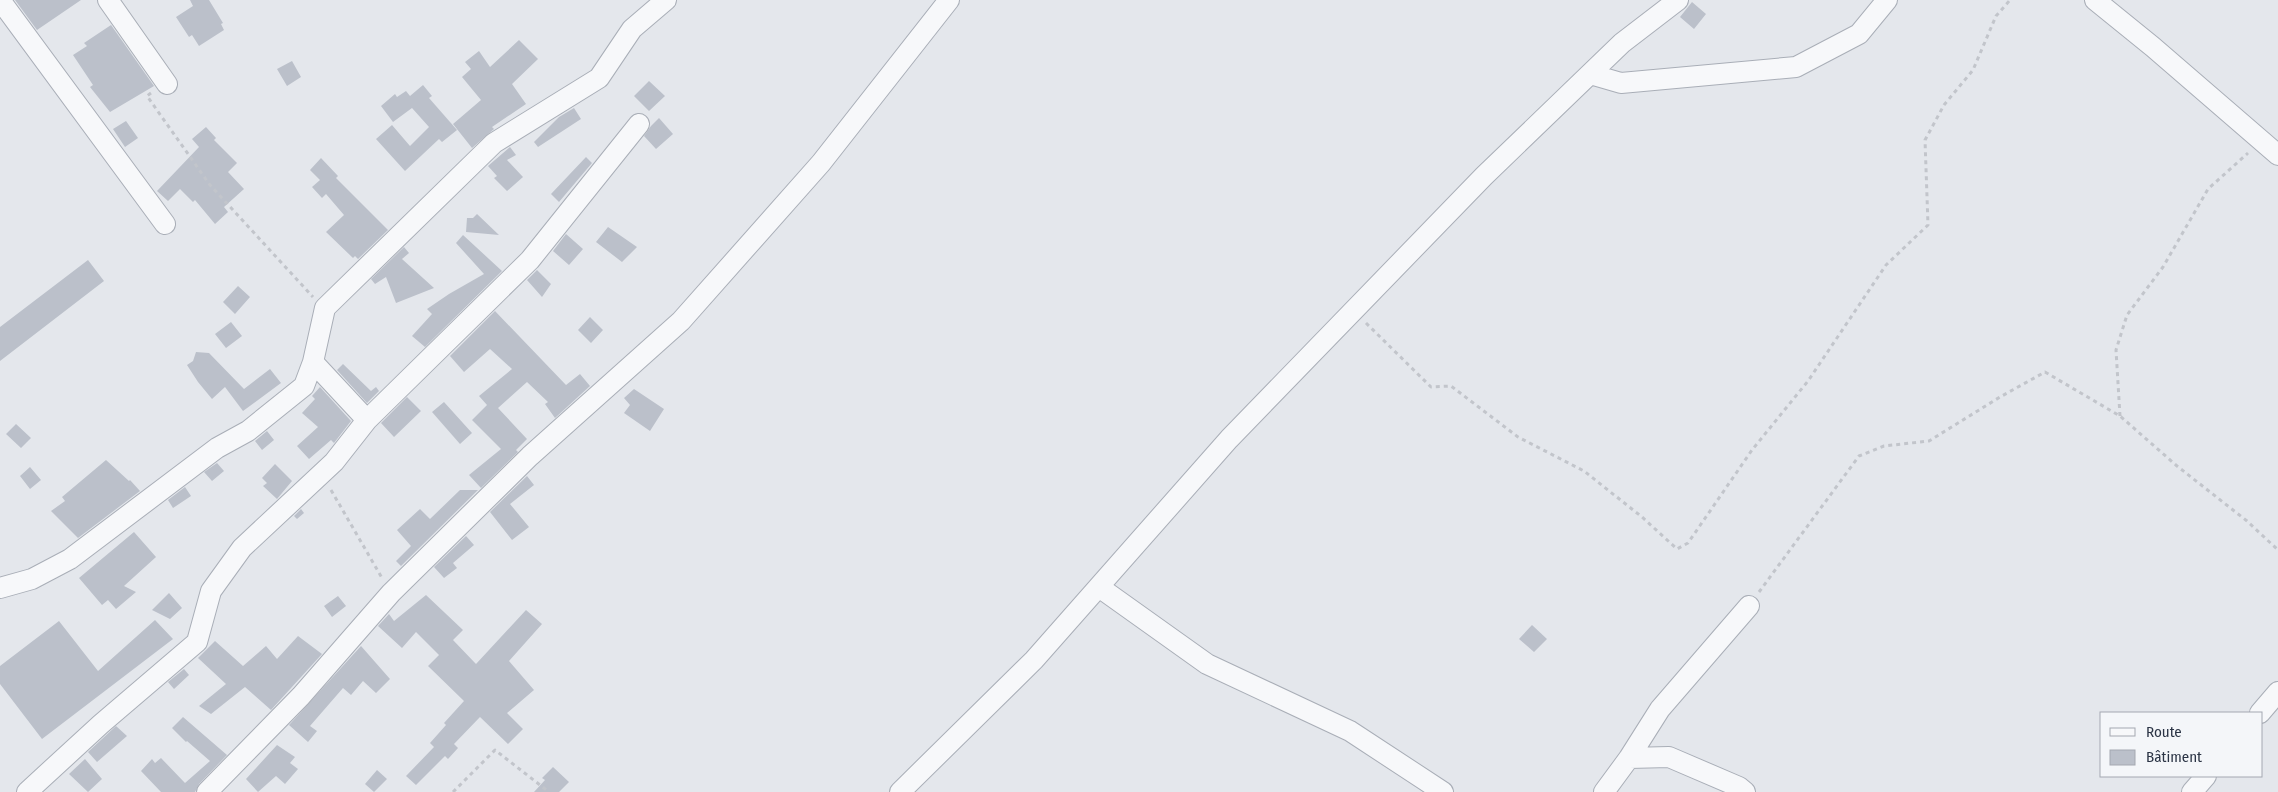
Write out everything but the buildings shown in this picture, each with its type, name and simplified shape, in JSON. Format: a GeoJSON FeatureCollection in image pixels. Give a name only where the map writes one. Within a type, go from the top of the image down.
{"type":"FeatureCollection","features":[{"type":"Feature","properties":{"kind":"street"},"geometry":{"type":"LineString","coordinates":[[0,0],[165,224]]}},
{"type":"Feature","properties":{"kind":"street"},"geometry":{"type":"LineString","coordinates":[[108,0],[167,84]]}},
{"type":"Feature","properties":{"kind":"street"},"geometry":{"type":"LineString","coordinates":[[0,588],[32,579],[70,559],[217,448],[248,431],[304,386],[313,362],[324,308],[494,143],[599,78],[632,29],[666,0]]}},
{"type":"Feature","properties":{"kind":"street"},"geometry":{"type":"LineString","coordinates":[[207,792],[301,696],[391,593],[530,456],[681,321],[821,163],[949,0]]}},
{"type":"Feature","properties":{"kind":"street"},"geometry":{"type":"LineString","coordinates":[[900,792],[1034,660],[1229,439],[1484,176],[1622,43],[1678,0]]}},
{"type":"Feature","properties":{"kind":"street"},"geometry":{"type":"LineString","coordinates":[[1590,74],[1621,83],[1796,67],[1859,34],[1887,0]]}},
{"type":"Feature","properties":{"kind":"street"},"geometry":{"type":"LineString","coordinates":[[2095,0],[2153,47],[2278,155]]}},
{"type":"Feature","properties":{"kind":"street"},"geometry":{"type":"LineString","coordinates":[[27,792],[101,724],[197,642],[210,591],[242,548],[334,462],[368,420],[530,260],[639,124]]}},
{"type":"Feature","properties":{"kind":"street"},"geometry":{"type":"LineString","coordinates":[[313,362],[368,420]]}},
{"type":"Feature","properties":{"kind":"street"},"geometry":{"type":"LineString","coordinates":[[1099,587],[1207,664],[1350,731],[1443,792]]}},
{"type":"Feature","properties":{"kind":"street"},"geometry":{"type":"LineString","coordinates":[[1604,792],[1629,758],[1660,709],[1748,606]]}},
{"type":"Feature","properties":{"kind":"street"},"geometry":{"type":"LineString","coordinates":[[2261,712],[2278,692]]}},
{"type":"Feature","properties":{"kind":"street"},"geometry":{"type":"LineString","coordinates":[[1629,758],[1669,757],[1739,787],[1745,792]]}},
{"type":"Feature","properties":{"kind":"street"},"geometry":{"type":"LineString","coordinates":[[2192,792],[2205,777]]}},
{"type":"Feature","properties":{"kind":"path"},"geometry":{"type":"LineString","coordinates":[[1353,310],[1431,387],[1451,386],[1518,436],[1584,471],[1677,549],[1688,543],[1752,450],[1808,381],[1886,265],[1928,225],[1925,140],[1944,105],[1973,70],[1996,16],[2010,0]]}},
{"type":"Feature","properties":{"kind":"path"},"geometry":{"type":"LineString","coordinates":[[167,84],[147,96],[210,186],[324,308]]}},
{"type":"Feature","properties":{"kind":"path"},"geometry":{"type":"LineString","coordinates":[[2120,416],[2116,350],[2127,315],[2163,267],[2208,189],[2262,140]]}},
{"type":"Feature","properties":{"kind":"path"},"geometry":{"type":"LineString","coordinates":[[1748,606],[1859,456],[1884,446],[1929,441],[2000,396],[2045,372],[2120,416],[2177,466],[2247,521],[2278,550]]}},
{"type":"Feature","properties":{"kind":"path"},"geometry":{"type":"LineString","coordinates":[[334,462],[331,492],[391,593]]}},
{"type":"Feature","properties":{"kind":"path"},"geometry":{"type":"LineString","coordinates":[[453,792],[495,750],[550,792]]}}]}
